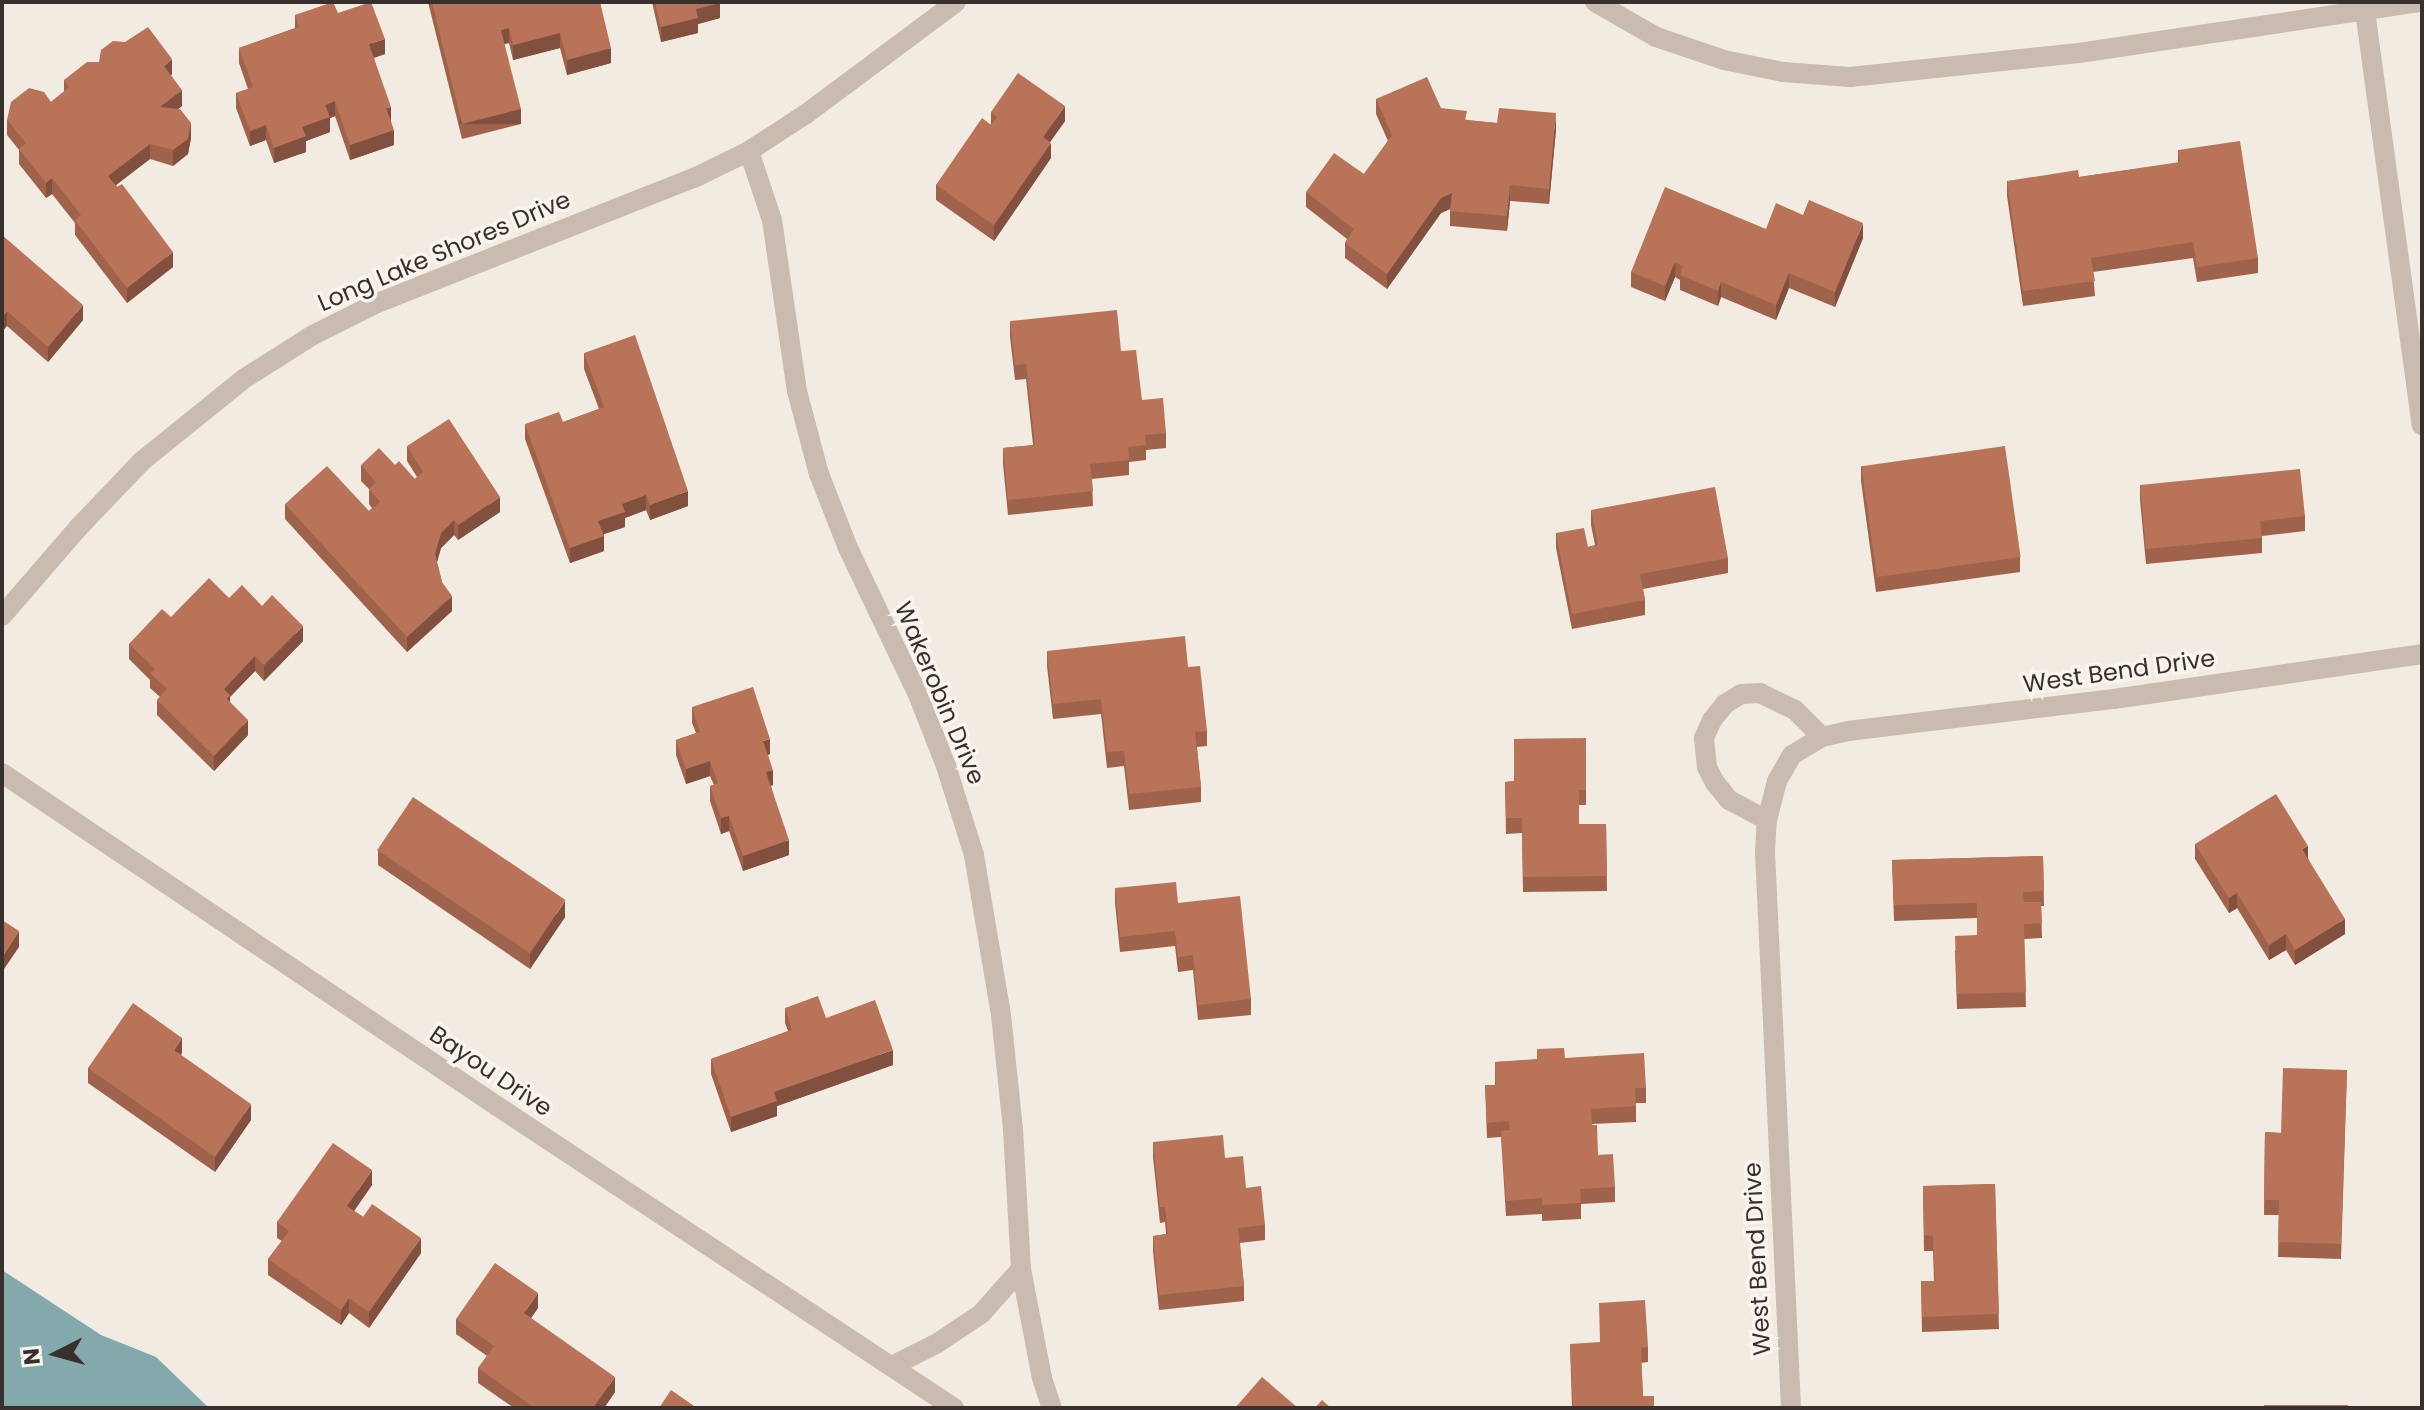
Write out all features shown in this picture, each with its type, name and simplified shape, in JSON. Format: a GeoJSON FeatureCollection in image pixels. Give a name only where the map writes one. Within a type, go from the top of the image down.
{"type":"FeatureCollection","features":[{"type":"Feature","properties":{"kind":"street","name":"Long Lake Shores Drive"},"geometry":{"type":"LineString","coordinates":[[2,616],[78,528],[142,461],[245,378],[313,335],[457,268],[694,178],[749,151],[806,114],[956,2]]}},
{"type":"Feature","properties":{"kind":"street"},"geometry":{"type":"LineString","coordinates":[[1595,2],[1656,37],[1724,60],[1783,72],[1850,77],[2079,53],[2422,2]]}},
{"type":"Feature","properties":{"kind":"street"},"geometry":{"type":"LineString","coordinates":[[2365,11],[2422,425]]}},
{"type":"Feature","properties":{"kind":"street","name":"Wakerobin Drive"},"geometry":{"type":"LineString","coordinates":[[749,151],[772,220],[797,391],[819,474],[848,548],[925,711],[974,855],[1001,1015],[1013,1130],[1021,1269],[1042,1378],[1052,1408]]}},
{"type":"Feature","properties":{"kind":"street","name":"West Bend Drive"},"geometry":{"type":"LineString","coordinates":[[1791,1408],[1771,1028],[1767,820],[1777,781],[1792,755],[1822,737],[2422,654]]}},
{"type":"Feature","properties":{"kind":"street"},"geometry":{"type":"LineString","coordinates":[[1767,820],[1729,800],[1715,783],[1707,767],[1704,738],[1712,720],[1725,704],[1741,694],[1760,693],[1795,710],[1822,737]]}},
{"type":"Feature","properties":{"kind":"street","name":"Bayou Drive"},"geometry":{"type":"LineString","coordinates":[[2,773],[510,1115],[954,1408]]}},
{"type":"Feature","properties":{"kind":"street"},"geometry":{"type":"LineString","coordinates":[[892,1366],[936,1344],[981,1314],[1021,1269]]}},
{"type":"Feature","properties":{"kind":"water"},"geometry":{"type":"Polygon","coordinates":[[[2,1270],[101,1335],[156,1357],[209,1408],[2,1408],[2,1270]]]}},
{"type":"Feature","properties":{"kind":"building"},"geometry":{"type":"Polygon","coordinates":[[[333,2],[338,13],[371,2],[385,39],[369,44],[391,107],[386,108],[394,130],[350,145],[335,101],[325,105],[330,117],[302,127],[306,136],[274,148],[266,125],[250,131],[236,93],[253,87],[239,48],[299,27],[295,15],[333,2]]]}},
{"type":"Feature","properties":{"kind":"building"},"geometry":{"type":"Polygon","coordinates":[[[432,2],[600,2],[611,48],[567,60],[560,33],[513,45],[509,28],[501,30],[521,109],[462,124],[432,2]]]}},
{"type":"Feature","properties":{"kind":"building"},"geometry":{"type":"Polygon","coordinates":[[[655,2],[720,3],[696,9],[698,18],[661,27],[655,2]]]}},
{"type":"Feature","properties":{"kind":"building"},"geometry":{"type":"Polygon","coordinates":[[[148,27],[172,59],[164,66],[182,90],[160,107],[180,109],[191,123],[188,139],[173,150],[150,144],[108,176],[117,187],[122,184],[173,252],[127,288],[75,220],[81,215],[52,178],[46,183],[19,149],[26,143],[7,120],[11,102],[29,88],[44,92],[51,102],[69,87],[64,80],[87,62],[99,62],[101,50],[113,41],[125,42],[148,27]]]}},
{"type":"Feature","properties":{"kind":"building"},"geometry":{"type":"Polygon","coordinates":[[[1018,73],[1065,106],[1043,137],[1051,143],[994,225],[936,185],[982,118],[991,125],[997,117],[991,112],[1018,73]]]}},
{"type":"Feature","properties":{"kind":"building"},"geometry":{"type":"Polygon","coordinates":[[[1427,77],[1441,108],[1467,111],[1465,120],[1497,123],[1499,108],[1556,113],[1549,189],[1510,185],[1507,216],[1450,211],[1452,193],[1441,198],[1387,274],[1345,243],[1354,229],[1306,192],[1334,153],[1364,174],[1392,135],[1376,99],[1427,77]]]}},
{"type":"Feature","properties":{"kind":"building"},"geometry":{"type":"Polygon","coordinates":[[[2240,141],[2258,258],[2197,267],[2193,242],[2091,258],[2095,281],[2023,291],[2007,181],[2078,170],[2079,177],[2180,162],[2178,150],[2240,141]]]}},
{"type":"Feature","properties":{"kind":"building"},"geometry":{"type":"Polygon","coordinates":[[[1665,187],[1766,229],[1776,203],[1803,215],[1809,200],[1863,223],[1835,292],[1789,273],[1776,305],[1721,282],[1718,291],[1680,275],[1683,266],[1675,262],[1665,286],[1631,272],[1665,187]]]}},
{"type":"Feature","properties":{"kind":"building"},"geometry":{"type":"Polygon","coordinates":[[[2,235],[83,305],[48,347],[7,311],[2,317],[2,235]]]}},
{"type":"Feature","properties":{"kind":"building"},"geometry":{"type":"Polygon","coordinates":[[[1117,310],[1121,351],[1136,350],[1142,400],[1163,398],[1166,433],[1145,435],[1146,445],[1128,447],[1129,460],[1090,464],[1093,491],[1008,500],[1003,448],[1035,445],[1026,364],[1015,365],[1010,321],[1117,310]]]}},
{"type":"Feature","properties":{"kind":"building"},"geometry":{"type":"Polygon","coordinates":[[[635,335],[688,491],[650,505],[646,495],[622,504],[625,512],[598,521],[604,536],[570,548],[525,424],[559,412],[563,422],[604,407],[584,353],[635,335]]]}},
{"type":"Feature","properties":{"kind":"building"},"geometry":{"type":"Polygon","coordinates":[[[449,419],[500,497],[458,525],[454,520],[441,533],[435,554],[442,582],[452,596],[407,637],[285,504],[327,466],[369,511],[380,502],[369,489],[376,482],[361,465],[379,448],[395,465],[399,461],[415,479],[423,472],[407,446],[449,419]]]}},
{"type":"Feature","properties":{"kind":"building"},"geometry":{"type":"Polygon","coordinates":[[[2005,446],[2021,557],[1877,577],[1861,466],[2005,446]]]}},
{"type":"Feature","properties":{"kind":"building"},"geometry":{"type":"Polygon","coordinates":[[[2300,469],[2305,516],[2260,521],[2262,538],[2146,549],[2140,485],[2300,469]]]}},
{"type":"Feature","properties":{"kind":"building"},"geometry":{"type":"Polygon","coordinates":[[[1715,487],[1728,558],[1640,574],[1645,600],[1572,614],[1556,533],[1584,528],[1588,547],[1598,545],[1591,510],[1715,487]]]}},
{"type":"Feature","properties":{"kind":"building"},"geometry":{"type":"Polygon","coordinates":[[[209,578],[229,598],[242,585],[262,606],[272,595],[303,626],[264,665],[255,656],[224,689],[230,695],[227,699],[248,720],[214,756],[157,700],[167,689],[150,673],[155,669],[129,644],[162,609],[171,617],[209,578]]]}},
{"type":"Feature","properties":{"kind":"building"},"geometry":{"type":"Polygon","coordinates":[[[1185,636],[1188,667],[1200,666],[1207,731],[1195,732],[1201,787],[1129,794],[1124,751],[1107,752],[1101,699],[1053,704],[1047,651],[1185,636]]]}},
{"type":"Feature","properties":{"kind":"building"},"geometry":{"type":"Polygon","coordinates":[[[753,687],[770,739],[763,741],[773,770],[766,772],[789,840],[743,856],[729,816],[721,818],[710,786],[718,783],[710,761],[686,769],[676,740],[700,732],[692,707],[753,687]]]}},
{"type":"Feature","properties":{"kind":"building"},"geometry":{"type":"Polygon","coordinates":[[[1586,738],[1586,790],[1579,790],[1579,824],[1606,824],[1607,876],[1523,877],[1522,818],[1506,818],[1505,782],[1514,781],[1514,739],[1586,738]]]}},
{"type":"Feature","properties":{"kind":"building"},"geometry":{"type":"Polygon","coordinates":[[[2276,794],[2308,846],[2302,849],[2345,919],[2295,950],[2286,934],[2269,945],[2237,893],[2229,898],[2195,844],[2276,794]]]}},
{"type":"Feature","properties":{"kind":"building"},"geometry":{"type":"Polygon","coordinates":[[[413,797],[566,900],[530,953],[377,850],[413,797]]]}},
{"type":"Feature","properties":{"kind":"building"},"geometry":{"type":"Polygon","coordinates":[[[2043,856],[2044,891],[2023,892],[2024,902],[2041,902],[2042,923],[2024,924],[2026,992],[1957,994],[1955,936],[1977,935],[1977,903],[1894,905],[1892,860],[2043,856]]]}},
{"type":"Feature","properties":{"kind":"building"},"geometry":{"type":"Polygon","coordinates":[[[1176,882],[1178,903],[1240,896],[1251,999],[1198,1005],[1193,955],[1178,957],[1175,931],[1120,937],[1115,888],[1176,882]]]}},
{"type":"Feature","properties":{"kind":"building"},"geometry":{"type":"Polygon","coordinates":[[[2,920],[19,931],[2,957],[2,920]]]}},
{"type":"Feature","properties":{"kind":"building"},"geometry":{"type":"Polygon","coordinates":[[[818,996],[826,1018],[875,1000],[893,1050],[774,1092],[777,1101],[731,1117],[711,1059],[792,1030],[785,1008],[818,996]]]}},
{"type":"Feature","properties":{"kind":"building"},"geometry":{"type":"Polygon","coordinates":[[[133,1003],[182,1038],[174,1050],[251,1104],[215,1157],[88,1068],[133,1003]]]}},
{"type":"Feature","properties":{"kind":"building"},"geometry":{"type":"Polygon","coordinates":[[[1564,1048],[1565,1058],[1644,1053],[1646,1088],[1635,1088],[1636,1106],[1591,1109],[1592,1125],[1597,1125],[1598,1155],[1613,1154],[1615,1187],[1580,1189],[1581,1203],[1542,1205],[1542,1198],[1506,1201],[1501,1131],[1510,1130],[1509,1121],[1487,1123],[1485,1085],[1496,1085],[1495,1062],[1537,1059],[1537,1049],[1564,1048]]]}},
{"type":"Feature","properties":{"kind":"building"},"geometry":{"type":"Polygon","coordinates":[[[2283,1068],[2347,1070],[2341,1244],[2278,1242],[2279,1200],[2264,1200],[2265,1132],[2281,1133],[2283,1068]]]}},
{"type":"Feature","properties":{"kind":"building"},"geometry":{"type":"Polygon","coordinates":[[[1223,1135],[1225,1158],[1243,1156],[1246,1188],[1261,1186],[1265,1225],[1238,1228],[1244,1286],[1159,1295],[1153,1236],[1168,1234],[1165,1207],[1160,1207],[1153,1142],[1223,1135]]]}},
{"type":"Feature","properties":{"kind":"building"},"geometry":{"type":"Polygon","coordinates":[[[333,1143],[372,1170],[347,1206],[363,1217],[372,1204],[421,1238],[369,1312],[349,1298],[341,1310],[268,1259],[289,1231],[277,1222],[333,1143]]]}},
{"type":"Feature","properties":{"kind":"building"},"geometry":{"type":"Polygon","coordinates":[[[1995,1184],[1999,1314],[1922,1317],[1921,1281],[1935,1281],[1933,1236],[1924,1235],[1923,1186],[1995,1184]]]}},
{"type":"Feature","properties":{"kind":"building"},"geometry":{"type":"Polygon","coordinates":[[[495,1263],[538,1293],[524,1313],[615,1377],[593,1408],[535,1408],[478,1368],[494,1346],[456,1319],[495,1263]]]}},
{"type":"Feature","properties":{"kind":"building"},"geometry":{"type":"Polygon","coordinates":[[[1645,1300],[1648,1347],[1641,1348],[1643,1396],[1654,1396],[1654,1408],[1573,1408],[1570,1344],[1600,1342],[1599,1303],[1645,1300]]]}},
{"type":"Feature","properties":{"kind":"building"},"geometry":{"type":"Polygon","coordinates":[[[1262,1377],[1298,1408],[1235,1408],[1262,1377]]]}},
{"type":"Feature","properties":{"kind":"building"},"geometry":{"type":"Polygon","coordinates":[[[671,1390],[697,1408],[659,1408],[671,1390]]]}},
{"type":"Feature","properties":{"kind":"building"},"geometry":{"type":"Polygon","coordinates":[[[1322,1400],[1331,1408],[1315,1408],[1322,1400]]]}},
{"type":"Feature","properties":{"kind":"building"},"geometry":{"type":"Polygon","coordinates":[[[2264,1405],[2348,1405],[2348,1408],[2264,1408],[2264,1405]]]}}]}
